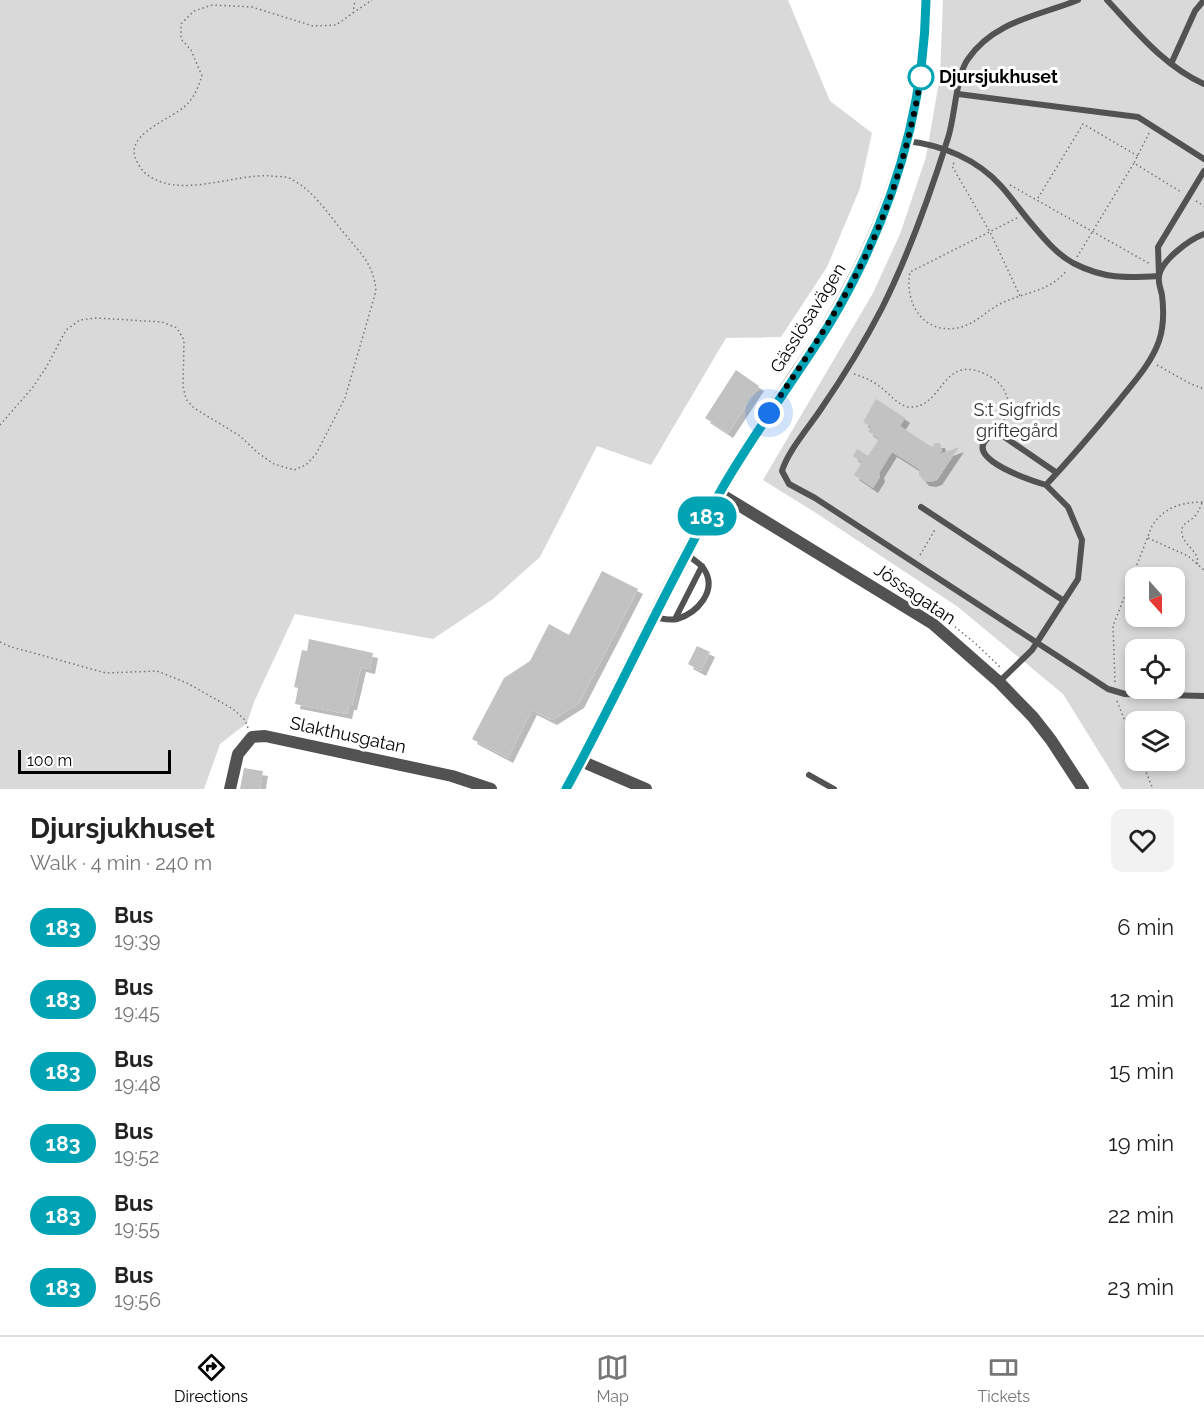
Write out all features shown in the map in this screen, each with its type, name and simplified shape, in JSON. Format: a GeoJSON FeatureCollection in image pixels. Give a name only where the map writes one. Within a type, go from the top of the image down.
{"type":"FeatureCollection","features":[{"type":"Feature","properties":{"kind":"street","name":"Gässlösavägen"},"geometry":{"type":"LineString","coordinates":[[566,789],[719,493],[829,323],[861,267],[894,188],[907,141],[921,77],[926,0]]}},
{"type":"Feature","properties":{"kind":"street","name":"Jössagatan"},"geometry":{"type":"LineString","coordinates":[[719,493],[933,624],[999,682],[1051,740],[1083,789]]}},
{"type":"Feature","properties":{"kind":"street","name":"Slakthusgatan"},"geometry":{"type":"LineString","coordinates":[[252,737],[265,736],[297,742],[452,776],[491,789]]}},
{"type":"Feature","properties":{"kind":"street"},"geometry":{"type":"LineString","coordinates":[[230,789],[238,754],[252,737]]}},
{"type":"Feature","properties":{"kind":"street"},"geometry":{"type":"LineString","coordinates":[[581,762],[646,789]]}},
{"type":"Feature","properties":{"kind":"lane"},"geometry":{"type":"LineString","coordinates":[[1078,0],[1020,19],[1000,29],[982,42],[966,61],[949,137],[921,216],[882,308],[782,471],[789,484],[815,498],[1115,692],[1204,696]]}},
{"type":"Feature","properties":{"kind":"lane"},"geometry":{"type":"LineString","coordinates":[[1107,0],[1143,39],[1171,64],[1204,84]]}},
{"type":"Feature","properties":{"kind":"lane"},"geometry":{"type":"LineString","coordinates":[[1171,64],[1195,11],[1204,0]]}},
{"type":"Feature","properties":{"kind":"lane"},"geometry":{"type":"LineString","coordinates":[[958,94],[1138,117],[1204,159]]}},
{"type":"Feature","properties":{"kind":"lane"},"geometry":{"type":"LineString","coordinates":[[907,141],[967,158],[982,168],[1001,185],[1059,254],[1074,263],[1090,270],[1121,278],[1159,276]]}},
{"type":"Feature","properties":{"kind":"lane"},"geometry":{"type":"LineString","coordinates":[[1046,485],[1086,441],[1149,362],[1163,324],[1164,308],[1159,276],[1158,247],[1204,171]]}},
{"type":"Feature","properties":{"kind":"lane"},"geometry":{"type":"LineString","coordinates":[[1159,276],[1165,264],[1180,248],[1204,234]]}},
{"type":"Feature","properties":{"kind":"lane"},"geometry":{"type":"LineString","coordinates":[[999,682],[1032,650],[1078,579],[1082,540],[1068,507],[1046,485],[1015,474],[986,457],[982,444],[988,437],[1003,436],[1057,473]]}},
{"type":"Feature","properties":{"kind":"lane"},"geometry":{"type":"LineString","coordinates":[[921,507],[1064,601]]}},
{"type":"Feature","properties":{"kind":"lane"},"geometry":{"type":"LineString","coordinates":[[653,617],[675,620],[696,610],[707,595],[709,580],[702,566],[686,554]]}},
{"type":"Feature","properties":{"kind":"lane"},"geometry":{"type":"LineString","coordinates":[[675,620],[702,566]]}},
{"type":"Feature","properties":{"kind":"lane"},"geometry":{"type":"LineString","coordinates":[[808,775],[834,789]]}},
{"type":"Feature","properties":{"kind":"path"},"geometry":{"type":"LineString","coordinates":[[353,13],[355,0]]}},
{"type":"Feature","properties":{"kind":"path"},"geometry":{"type":"LineString","coordinates":[[0,425],[33,387],[66,330],[80,320],[97,318],[162,322],[177,328],[184,340],[183,386],[186,399],[194,408],[240,436],[274,464],[294,470],[306,465],[316,454],[345,398],[376,291],[375,277],[365,258],[307,190],[288,177],[260,175],[186,186],[166,183],[149,176],[138,165],[134,151],[140,136],[184,107],[195,93],[202,76],[191,50],[181,39],[181,24],[194,11],[212,5],[252,7],[313,26],[336,25],[372,0]]}},
{"type":"Feature","properties":{"kind":"path"},"geometry":{"type":"LineString","coordinates":[[1037,199],[1083,124],[1138,156]]}},
{"type":"Feature","properties":{"kind":"path"},"geometry":{"type":"LineString","coordinates":[[1024,215],[910,272],[908,285],[911,300],[920,316],[939,328],[959,328],[980,319],[998,305],[1044,289],[1060,280],[1074,263],[1094,231],[1138,156],[1152,127]]}},
{"type":"Feature","properties":{"kind":"path"},"geometry":{"type":"LineString","coordinates":[[959,156],[952,166],[990,232],[1020,297]]}},
{"type":"Feature","properties":{"kind":"path"},"geometry":{"type":"LineString","coordinates":[[1134,163],[1204,206]]}},
{"type":"Feature","properties":{"kind":"path"},"geometry":{"type":"LineString","coordinates":[[1001,185],[1012,185],[1094,231],[1153,266],[1159,276]]}},
{"type":"Feature","properties":{"kind":"path"},"geometry":{"type":"LineString","coordinates":[[1149,362],[1204,389]]}},
{"type":"Feature","properties":{"kind":"path"},"geometry":{"type":"LineString","coordinates":[[845,371],[868,379],[905,406],[912,407],[927,402],[948,377],[956,372],[970,369],[980,371],[995,380],[1007,397],[1007,412],[998,435]]}},
{"type":"Feature","properties":{"kind":"path"},"geometry":{"type":"LineString","coordinates":[[1125,719],[1115,692],[1113,626],[1157,518],[1168,509],[1203,502]]}},
{"type":"Feature","properties":{"kind":"path"},"geometry":{"type":"LineString","coordinates":[[1198,565],[1197,555],[1184,538],[1182,530],[1183,525],[1197,514],[1203,502]]}},
{"type":"Feature","properties":{"kind":"path"},"geometry":{"type":"LineString","coordinates":[[914,563],[941,520]]}},
{"type":"Feature","properties":{"kind":"path"},"geometry":{"type":"LineString","coordinates":[[1147,538],[1178,550],[1204,570]]}},
{"type":"Feature","properties":{"kind":"path"},"geometry":{"type":"LineString","coordinates":[[0,642],[106,673],[157,671],[187,683],[233,709],[245,720],[252,737]]}},
{"type":"Feature","properties":{"kind":"path"},"geometry":{"type":"LineString","coordinates":[[1146,771],[1153,789]]}},
{"type":"Feature","properties":{"kind":"green space"},"geometry":{"type":"Polygon","coordinates":[[[0,0],[788,0],[830,101],[872,133],[860,188],[827,267],[781,337],[726,338],[651,465],[597,446],[540,557],[493,599],[433,639],[295,614],[254,702],[247,723],[220,744],[204,789],[0,789],[0,0]]]}},
{"type":"Feature","properties":{"kind":"green space","name":"S:t Sigfrids griftegård"},"geometry":{"type":"Polygon","coordinates":[[[943,0],[1204,0],[1204,789],[1122,789],[1063,694],[958,607],[763,480],[873,293],[900,234],[926,157],[940,76],[943,0]]]}},
{"type":"Feature","properties":{"kind":"building"},"geometry":{"type":"Polygon","coordinates":[[[736,370],[759,386],[728,433],[705,418],[736,370]]]}},
{"type":"Feature","properties":{"kind":"building"},"geometry":{"type":"Polygon","coordinates":[[[876,399],[905,418],[900,426],[932,447],[935,443],[940,443],[942,450],[940,454],[959,447],[937,480],[924,481],[919,475],[919,469],[892,452],[873,488],[854,475],[862,462],[853,456],[857,449],[868,456],[879,439],[868,431],[871,427],[863,422],[876,399]]]}},
{"type":"Feature","properties":{"kind":"building"},"geometry":{"type":"Polygon","coordinates":[[[602,571],[638,589],[579,703],[552,720],[532,710],[508,758],[472,739],[504,678],[530,661],[549,624],[569,635],[602,571]]]}},
{"type":"Feature","properties":{"kind":"building"},"geometry":{"type":"Polygon","coordinates":[[[309,639],[373,653],[370,669],[361,667],[352,705],[349,705],[347,714],[295,704],[298,688],[294,687],[302,650],[307,651],[309,639]]]}},
{"type":"Feature","properties":{"kind":"building"},"geometry":{"type":"Polygon","coordinates":[[[697,646],[710,652],[701,671],[688,664],[697,646]]]}},
{"type":"Feature","properties":{"kind":"building"},"geometry":{"type":"Polygon","coordinates":[[[244,768],[263,771],[260,789],[240,789],[244,768]]]}},
{"type":"Feature","properties":{"kind":"bus line","name":"183"},"geometry":{"type":"LineString","coordinates":[[566,789],[719,493],[829,323],[861,267],[894,188],[904,154],[921,77],[926,0]]}},
{"type":"Feature","properties":{"kind":"place","name":"Djursjukhuset"},"geometry":{"type":"Point","coordinates":[921,77]}},
{"type":"Feature","properties":{"kind":"route"},"geometry":{"type":"LineString","coordinates":[[769,413],[829,323],[861,267],[894,188],[921,77]]}}]}
